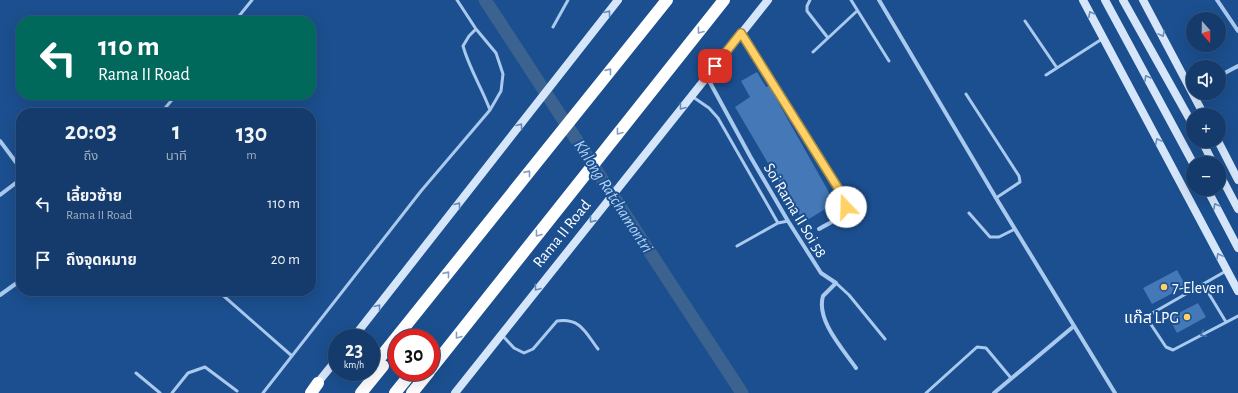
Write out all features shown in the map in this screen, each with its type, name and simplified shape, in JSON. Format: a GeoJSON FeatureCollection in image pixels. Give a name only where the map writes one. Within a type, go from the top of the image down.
{"type":"FeatureCollection","features":[{"type":"Feature","properties":{"kind":"highway"},"geometry":{"type":"LineString","coordinates":[[380,359],[667,0]]}},
{"type":"Feature","properties":{"kind":"highway","name":"Rama II Road"},"geometry":{"type":"LineString","coordinates":[[440,358],[724,0]]}},
{"type":"Feature","properties":{"kind":"highway"},"geometry":{"type":"LineString","coordinates":[[361,393],[388,359]]}},
{"type":"Feature","properties":{"kind":"highway"},"geometry":{"type":"LineString","coordinates":[[352,393],[362,381]]}},
{"type":"Feature","properties":{"kind":"highway"},"geometry":{"type":"LineString","coordinates":[[395,393],[405,381]]}},
{"type":"Feature","properties":{"kind":"highway"},"geometry":{"type":"LineString","coordinates":[[412,393],[422,381]]}},
{"type":"Feature","properties":{"kind":"main road"},"geometry":{"type":"LineString","coordinates":[[360,329],[618,0]]}},
{"type":"Feature","properties":{"kind":"main road","name":"Rama II Road"},"geometry":{"type":"LineString","coordinates":[[455,393],[690,96],[768,0]]}},
{"type":"Feature","properties":{"kind":"main road"},"geometry":{"type":"LineString","coordinates":[[1083,0],[1238,290]]}},
{"type":"Feature","properties":{"kind":"main road"},"geometry":{"type":"LineString","coordinates":[[1105,0],[1189,156]]}},
{"type":"Feature","properties":{"kind":"main road"},"geometry":{"type":"LineString","coordinates":[[1123,0],[1186,112]]}},
{"type":"Feature","properties":{"kind":"main road"},"geometry":{"type":"LineString","coordinates":[[1143,0],[1200,108]]}},
{"type":"Feature","properties":{"kind":"main road"},"geometry":{"type":"LineString","coordinates":[[1222,148],[1238,180]]}},
{"type":"Feature","properties":{"kind":"main road"},"geometry":{"type":"LineString","coordinates":[[1226,186],[1238,209]]}},
{"type":"Feature","properties":{"kind":"main road"},"geometry":{"type":"LineString","coordinates":[[1211,196],[1238,248]]}},
{"type":"Feature","properties":{"kind":"main road"},"geometry":{"type":"LineString","coordinates":[[313,390],[328,371]]}},
{"type":"Feature","properties":{"kind":"street"},"geometry":{"type":"LineString","coordinates":[[879,0],[996,198],[1115,393]]}},
{"type":"Feature","properties":{"kind":"street"},"geometry":{"type":"LineString","coordinates":[[1217,0],[1238,31]]}},
{"type":"Feature","properties":{"kind":"street"},"geometry":{"type":"LineString","coordinates":[[741,33],[845,199],[846,207],[843,215],[819,229]]}},
{"type":"Feature","properties":{"kind":"street"},"geometry":{"type":"LineString","coordinates":[[1226,72],[1238,66]]}},
{"type":"Feature","properties":{"kind":"street","name":"Soi Rama II Soi 58"},"geometry":{"type":"LineString","coordinates":[[707,76],[750,156],[788,221],[821,273],[836,283]]}},
{"type":"Feature","properties":{"kind":"street"},"geometry":{"type":"LineString","coordinates":[[0,141],[16,162]]}},
{"type":"Feature","properties":{"kind":"street"},"geometry":{"type":"LineString","coordinates":[[0,195],[16,183]]}},
{"type":"Feature","properties":{"kind":"street"},"geometry":{"type":"LineString","coordinates":[[836,283],[823,296],[820,304],[821,311],[825,322],[856,368]]}},
{"type":"Feature","properties":{"kind":"street"},"geometry":{"type":"LineString","coordinates":[[0,295],[16,284]]}},
{"type":"Feature","properties":{"kind":"street"},"geometry":{"type":"LineString","coordinates":[[994,393],[1074,326]]}},
{"type":"Feature","properties":{"kind":"lane"},"geometry":{"type":"LineString","coordinates":[[239,16],[252,0]]}},
{"type":"Feature","properties":{"kind":"lane"},"geometry":{"type":"LineString","coordinates":[[263,393],[421,191],[490,110],[501,91],[503,74],[496,53],[476,29],[457,0]]}},
{"type":"Feature","properties":{"kind":"lane"},"geometry":{"type":"LineString","coordinates":[[553,27],[568,0]]}},
{"type":"Feature","properties":{"kind":"lane"},"geometry":{"type":"LineString","coordinates":[[810,0],[807,6],[807,11],[828,38]]}},
{"type":"Feature","properties":{"kind":"lane"},"geometry":{"type":"LineString","coordinates":[[851,0],[889,61]]}},
{"type":"Feature","properties":{"kind":"lane"},"geometry":{"type":"LineString","coordinates":[[813,52],[857,11]]}},
{"type":"Feature","properties":{"kind":"lane"},"geometry":{"type":"LineString","coordinates":[[1025,21],[1057,68]]}},
{"type":"Feature","properties":{"kind":"lane"},"geometry":{"type":"LineString","coordinates":[[476,29],[469,36],[463,46],[467,61],[490,110]]}},
{"type":"Feature","properties":{"kind":"lane"},"geometry":{"type":"LineString","coordinates":[[1046,75],[1104,38]]}},
{"type":"Feature","properties":{"kind":"lane"},"geometry":{"type":"LineString","coordinates":[[966,94],[1019,176],[1020,182],[996,198]]}},
{"type":"Feature","properties":{"kind":"lane"},"geometry":{"type":"LineString","coordinates":[[690,96],[709,108],[718,118],[778,223]]}},
{"type":"Feature","properties":{"kind":"lane"},"geometry":{"type":"LineString","coordinates":[[165,108],[172,100]]}},
{"type":"Feature","properties":{"kind":"lane"},"geometry":{"type":"LineString","coordinates":[[969,213],[990,237],[999,237],[1015,229]]}},
{"type":"Feature","properties":{"kind":"lane"},"geometry":{"type":"LineString","coordinates":[[737,246],[778,223],[788,221]]}},
{"type":"Feature","properties":{"kind":"lane"},"geometry":{"type":"LineString","coordinates":[[1227,270],[1149,315],[1148,320],[1166,347],[1170,350],[1238,316]]}},
{"type":"Feature","properties":{"kind":"lane","name":"Soi Rama II Soi 58"},"geometry":{"type":"LineString","coordinates":[[836,283],[850,295],[886,339]]}},
{"type":"Feature","properties":{"kind":"lane"},"geometry":{"type":"LineString","coordinates":[[1203,284],[1226,322]]}},
{"type":"Feature","properties":{"kind":"lane"},"geometry":{"type":"LineString","coordinates":[[224,296],[292,356]]}},
{"type":"Feature","properties":{"kind":"lane"},"geometry":{"type":"LineString","coordinates":[[501,334],[514,348],[524,353],[533,349],[558,321],[569,319],[577,323],[598,349]]}},
{"type":"Feature","properties":{"kind":"lane"},"geometry":{"type":"LineString","coordinates":[[926,393],[978,347],[986,348],[1011,378]]}},
{"type":"Feature","properties":{"kind":"lane"},"geometry":{"type":"LineString","coordinates":[[172,393],[188,373],[205,367],[237,391]]}},
{"type":"Feature","properties":{"kind":"lane"},"geometry":{"type":"LineString","coordinates":[[136,374],[160,393]]}},
{"type":"Feature","properties":{"kind":"building"},"geometry":{"type":"Polygon","coordinates":[[[757,72],[766,87],[769,86],[835,203],[804,222],[735,107],[750,97],[741,81],[757,72]]]}},
{"type":"Feature","properties":{"kind":"building"},"geometry":{"type":"Polygon","coordinates":[[[1177,270],[1186,286],[1152,304],[1143,288],[1177,270]]]}},
{"type":"Feature","properties":{"kind":"building"},"geometry":{"type":"Polygon","coordinates":[[[1198,303],[1206,317],[1177,333],[1169,318],[1198,303]]]}},
{"type":"Feature","properties":{"kind":"waterway","name":"Khlong Ratchamontri"},"geometry":{"type":"LineString","coordinates":[[485,0],[742,393]]}},
{"type":"Feature","properties":{"kind":"place","name":"7-Eleven"},"geometry":{"type":"Point","coordinates":[1164,287]}},
{"type":"Feature","properties":{"kind":"place","name":"แก๊ส LPG"},"geometry":{"type":"Point","coordinates":[1187,317]}},
{"type":"Feature","properties":{"kind":"route"},"geometry":{"type":"LineString","coordinates":[[715,66],[741,33],[845,199],[846,207]]}}]}
